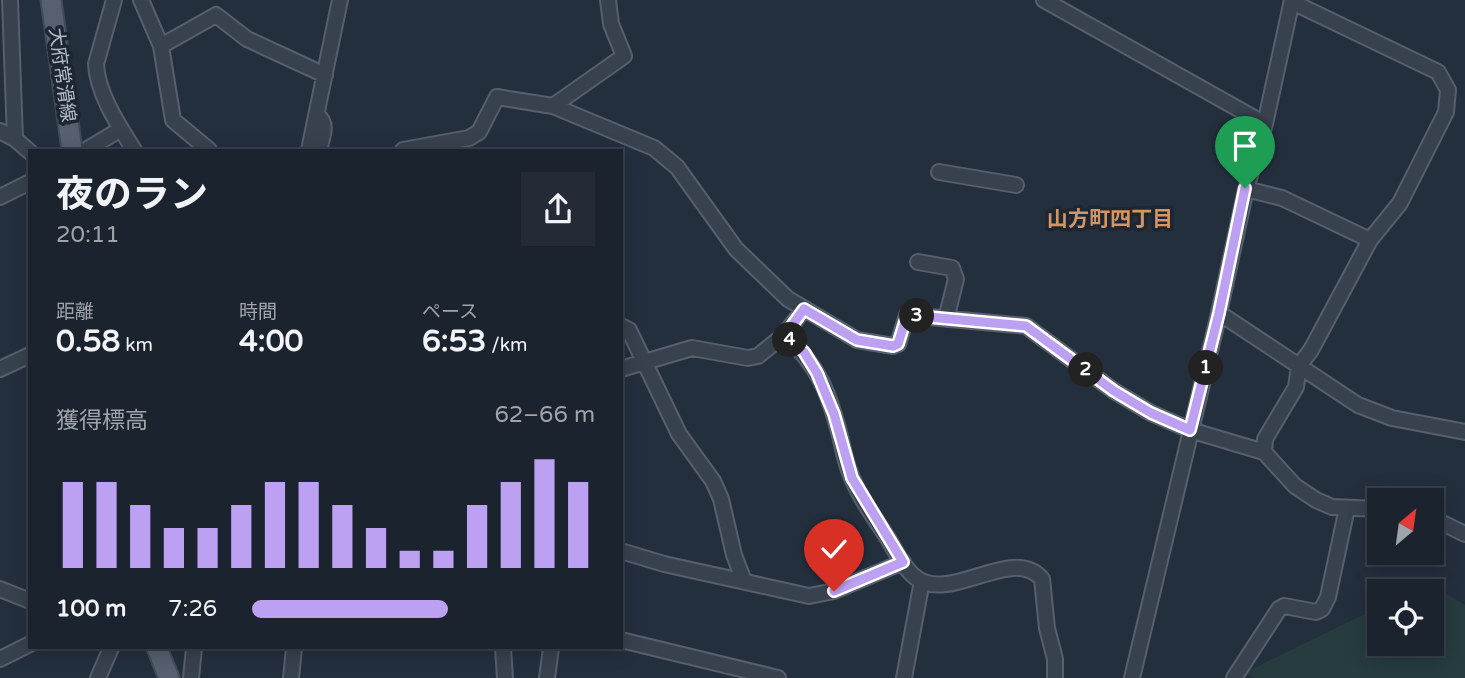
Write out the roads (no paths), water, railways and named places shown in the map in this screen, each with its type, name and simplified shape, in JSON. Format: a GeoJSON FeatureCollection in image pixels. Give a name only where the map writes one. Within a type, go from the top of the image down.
{"type":"FeatureCollection","features":[{"type":"Feature","properties":{"kind":"main road","name":"大府常滑線"},"geometry":{"type":"LineString","coordinates":[[51,0],[72,149]]}},
{"type":"Feature","properties":{"kind":"main road"},"geometry":{"type":"LineString","coordinates":[[157,649],[169,678]]}},
{"type":"Feature","properties":{"kind":"street"},"geometry":{"type":"LineString","coordinates":[[10,0],[15,139]]}},
{"type":"Feature","properties":{"kind":"street"},"geometry":{"type":"LineString","coordinates":[[114,0],[96,64],[96,73],[121,129],[133,149]]}},
{"type":"Feature","properties":{"kind":"street"},"geometry":{"type":"LineString","coordinates":[[141,0],[161,46],[173,120],[208,149]]}},
{"type":"Feature","properties":{"kind":"street"},"geometry":{"type":"LineString","coordinates":[[309,149],[340,0]]}},
{"type":"Feature","properties":{"kind":"street"},"geometry":{"type":"LineString","coordinates":[[553,106],[624,56],[611,24],[608,0]]}},
{"type":"Feature","properties":{"kind":"street"},"geometry":{"type":"LineString","coordinates":[[1046,0],[1265,124]]}},
{"type":"Feature","properties":{"kind":"street"},"geometry":{"type":"LineString","coordinates":[[1132,678],[1219,313],[1245,188],[1265,124],[1292,1],[1438,72],[1448,90],[1446,112],[1400,203],[1370,240],[1311,350],[1299,366],[1296,387],[1265,439],[1264,452]]}},
{"type":"Feature","properties":{"kind":"street"},"geometry":{"type":"LineString","coordinates":[[161,46],[216,15],[247,40],[325,75]]}},
{"type":"Feature","properties":{"kind":"street"},"geometry":{"type":"LineString","coordinates":[[414,149],[456,145],[479,132],[497,97],[553,106],[644,143],[664,155],[677,167],[736,249],[775,288],[804,309],[857,340],[893,346],[898,344],[907,315],[1026,326],[1114,391],[1151,413],[1190,430],[1264,452],[1295,486],[1316,500],[1332,507],[1367,509]]}},
{"type":"Feature","properties":{"kind":"street"},"geometry":{"type":"LineString","coordinates":[[317,114],[325,124],[319,149]]}},
{"type":"Feature","properties":{"kind":"street"},"geometry":{"type":"LineString","coordinates":[[88,149],[121,129]]}},
{"type":"Feature","properties":{"kind":"street"},"geometry":{"type":"LineString","coordinates":[[0,131],[28,150]]}},
{"type":"Feature","properties":{"kind":"street"},"geometry":{"type":"LineString","coordinates":[[939,172],[1016,185]]}},
{"type":"Feature","properties":{"kind":"street"},"geometry":{"type":"LineString","coordinates":[[0,197],[28,183]]}},
{"type":"Feature","properties":{"kind":"street"},"geometry":{"type":"LineString","coordinates":[[1245,188],[1282,198],[1370,240]]}},
{"type":"Feature","properties":{"kind":"street"},"geometry":{"type":"LineString","coordinates":[[918,262],[952,268],[956,279],[946,319]]}},
{"type":"Feature","properties":{"kind":"street"},"geometry":{"type":"LineString","coordinates":[[623,368],[692,348],[748,358],[758,356],[785,335],[804,309]]}},
{"type":"Feature","properties":{"kind":"street"},"geometry":{"type":"LineString","coordinates":[[1219,313],[1358,405],[1401,421],[1465,432]]}},
{"type":"Feature","properties":{"kind":"street"},"geometry":{"type":"LineString","coordinates":[[623,327],[629,330],[646,362],[679,434],[713,481],[721,499],[734,555],[744,581]]}},
{"type":"Feature","properties":{"kind":"street"},"geometry":{"type":"LineString","coordinates":[[785,335],[804,352],[817,373],[834,414],[852,478],[903,562],[914,575],[922,581],[937,584],[952,583],[1013,568],[1027,569],[1039,576],[1043,586],[1048,634],[1055,659],[1055,678]]}},
{"type":"Feature","properties":{"kind":"street"},"geometry":{"type":"LineString","coordinates":[[0,369],[28,356]]}},
{"type":"Feature","properties":{"kind":"street"},"geometry":{"type":"LineString","coordinates":[[1234,678],[1279,609],[1284,606],[1316,612],[1322,609],[1328,597],[1347,508]]}},
{"type":"Feature","properties":{"kind":"street"},"geometry":{"type":"LineString","coordinates":[[1444,524],[1465,534]]}},
{"type":"Feature","properties":{"kind":"street"},"geometry":{"type":"LineString","coordinates":[[623,552],[664,564],[810,596],[834,591],[903,562]]}},
{"type":"Feature","properties":{"kind":"street"},"geometry":{"type":"LineString","coordinates":[[904,678],[922,581]]}},
{"type":"Feature","properties":{"kind":"street"},"geometry":{"type":"LineString","coordinates":[[0,589],[28,600]]}},
{"type":"Feature","properties":{"kind":"street"},"geometry":{"type":"LineString","coordinates":[[623,640],[778,678]]}},
{"type":"Feature","properties":{"kind":"street"},"geometry":{"type":"LineString","coordinates":[[0,659],[28,645]]}},
{"type":"Feature","properties":{"kind":"street"},"geometry":{"type":"LineString","coordinates":[[98,678],[111,649]]}},
{"type":"Feature","properties":{"kind":"street"},"geometry":{"type":"LineString","coordinates":[[191,678],[194,649]]}},
{"type":"Feature","properties":{"kind":"street"},"geometry":{"type":"LineString","coordinates":[[291,678],[295,649]]}},
{"type":"Feature","properties":{"kind":"street"},"geometry":{"type":"LineString","coordinates":[[503,649],[505,678]]}},
{"type":"Feature","properties":{"kind":"street"},"geometry":{"type":"LineString","coordinates":[[547,678],[551,649]]}},
{"type":"Feature","properties":{"kind":"district","name":"山方町四丁目"},"geometry":{"type":"Point","coordinates":[1110,219]}}]}
